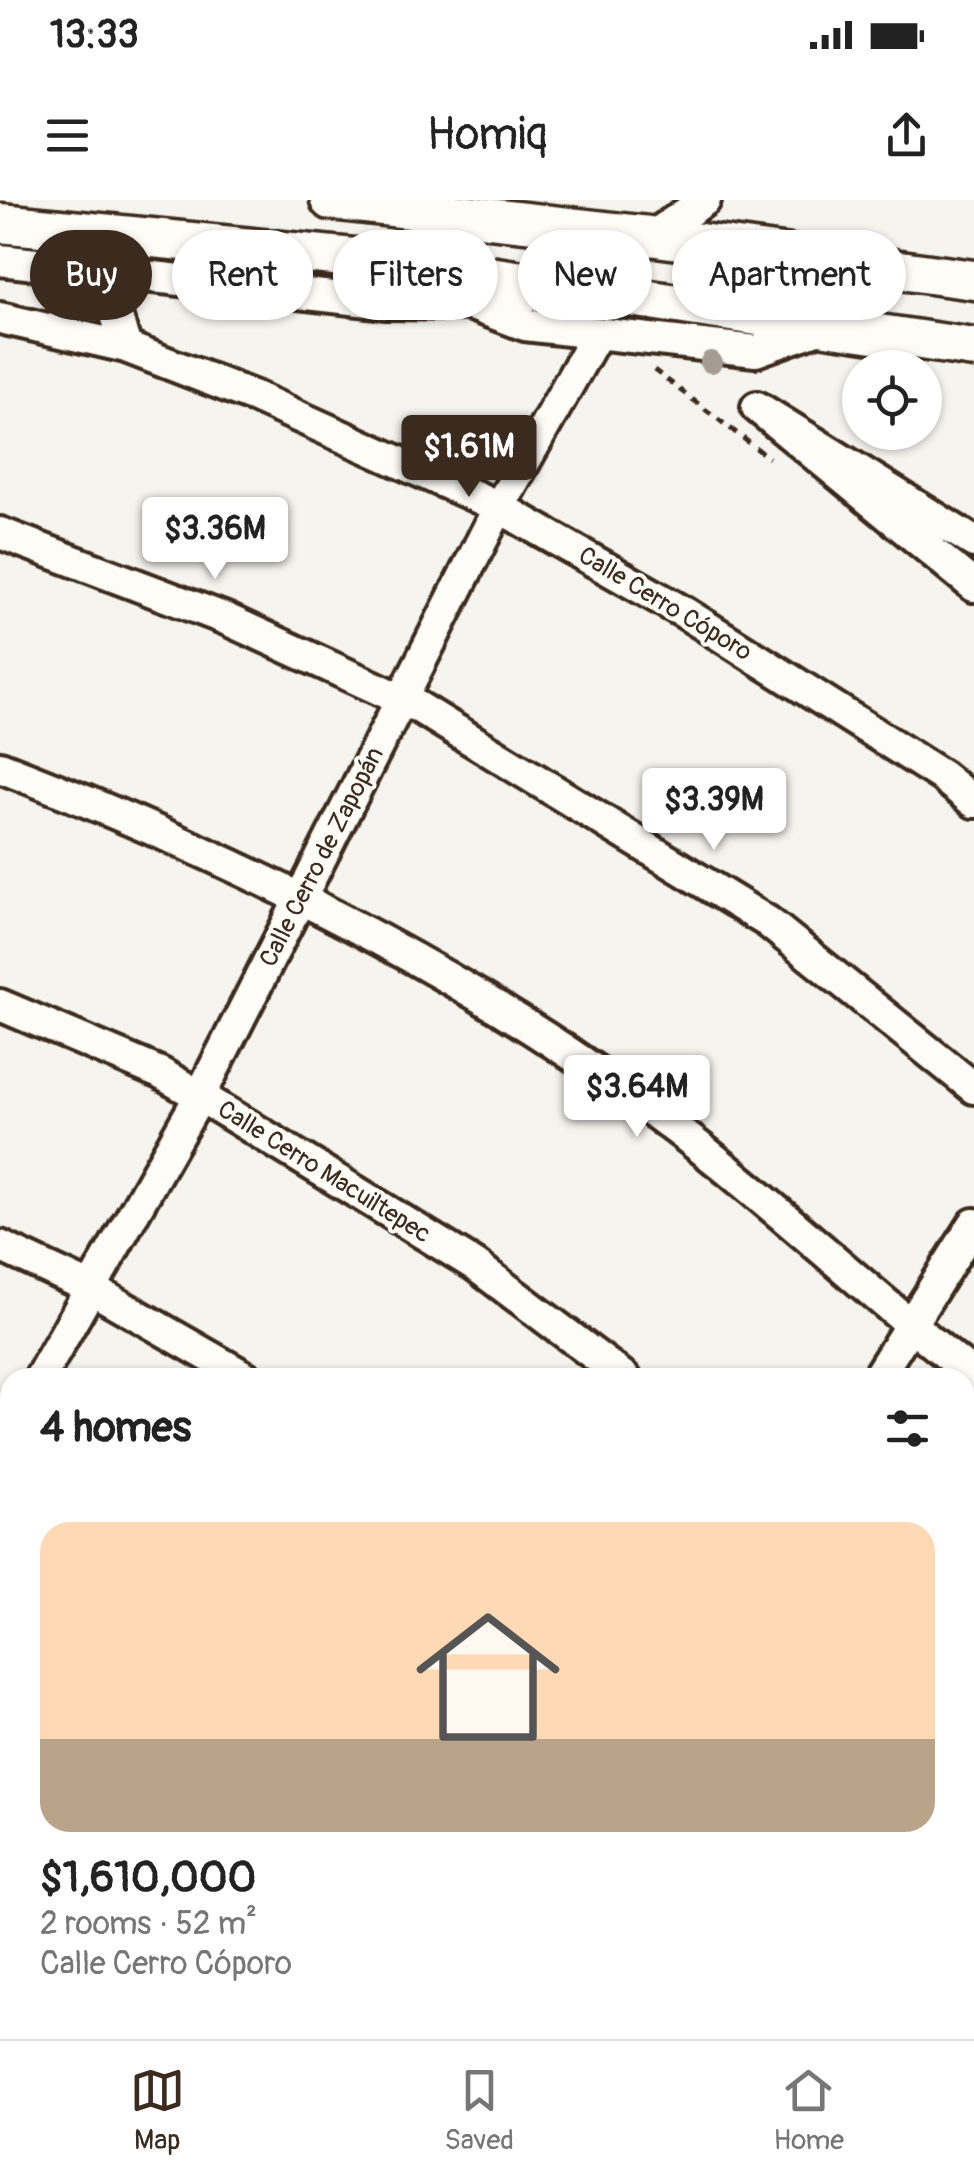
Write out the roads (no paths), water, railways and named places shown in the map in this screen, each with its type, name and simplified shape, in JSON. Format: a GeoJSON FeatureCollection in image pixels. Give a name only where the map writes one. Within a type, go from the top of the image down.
{"type":"FeatureCollection","features":[{"type":"Feature","properties":{"kind":"main road"},"geometry":{"type":"LineString","coordinates":[[330,200],[596,230]]}},
{"type":"Feature","properties":{"kind":"main road"},"geometry":{"type":"LineString","coordinates":[[0,222],[333,256]]}},
{"type":"Feature","properties":{"kind":"main road"},"geometry":{"type":"LineString","coordinates":[[652,236],[974,280]]}},
{"type":"Feature","properties":{"kind":"main road"},"geometry":{"type":"LineString","coordinates":[[652,300],[974,348]]}},
{"type":"Feature","properties":{"kind":"street"},"geometry":{"type":"LineString","coordinates":[[652,234],[705,200]]}},
{"type":"Feature","properties":{"kind":"street"},"geometry":{"type":"LineString","coordinates":[[0,260],[30,263]]}},
{"type":"Feature","properties":{"kind":"street"},"geometry":{"type":"LineString","coordinates":[[152,277],[333,296]]}},
{"type":"Feature","properties":{"kind":"street"},"geometry":{"type":"LineString","coordinates":[[498,315],[524,325],[756,352],[825,326]]}},
{"type":"Feature","properties":{"kind":"street","name":"Calle Cerro Cóporo"},"geometry":{"type":"LineString","coordinates":[[0,318],[126,347],[255,396],[499,507],[685,613],[942,776],[974,802]]}},
{"type":"Feature","properties":{"kind":"street"},"geometry":{"type":"LineString","coordinates":[[118,320],[126,347]]}},
{"type":"Feature","properties":{"kind":"street","name":"Calle Cerro de Zapopán"},"geometry":{"type":"LineString","coordinates":[[46,1368],[200,1096],[499,507],[597,334]]}},
{"type":"Feature","properties":{"kind":"street"},"geometry":{"type":"LineString","coordinates":[[974,542],[757,408],[974,586]]}},
{"type":"Feature","properties":{"kind":"street"},"geometry":{"type":"LineString","coordinates":[[0,532],[226,619],[402,700],[768,922],[974,1088]]}},
{"type":"Feature","properties":{"kind":"street"},"geometry":{"type":"LineString","coordinates":[[0,766],[303,898],[604,1079],[706,1153],[964,1368]]}},
{"type":"Feature","properties":{"kind":"street","name":"Calle Cerro Macuiltepec"},"geometry":{"type":"LineString","coordinates":[[0,1005],[160,1073],[200,1096],[475,1265],[613,1368]]}},
{"type":"Feature","properties":{"kind":"street"},"geometry":{"type":"LineString","coordinates":[[883,1368],[974,1224]]}},
{"type":"Feature","properties":{"kind":"street"},"geometry":{"type":"LineString","coordinates":[[0,1246],[90,1288],[230,1368]]}}]}
